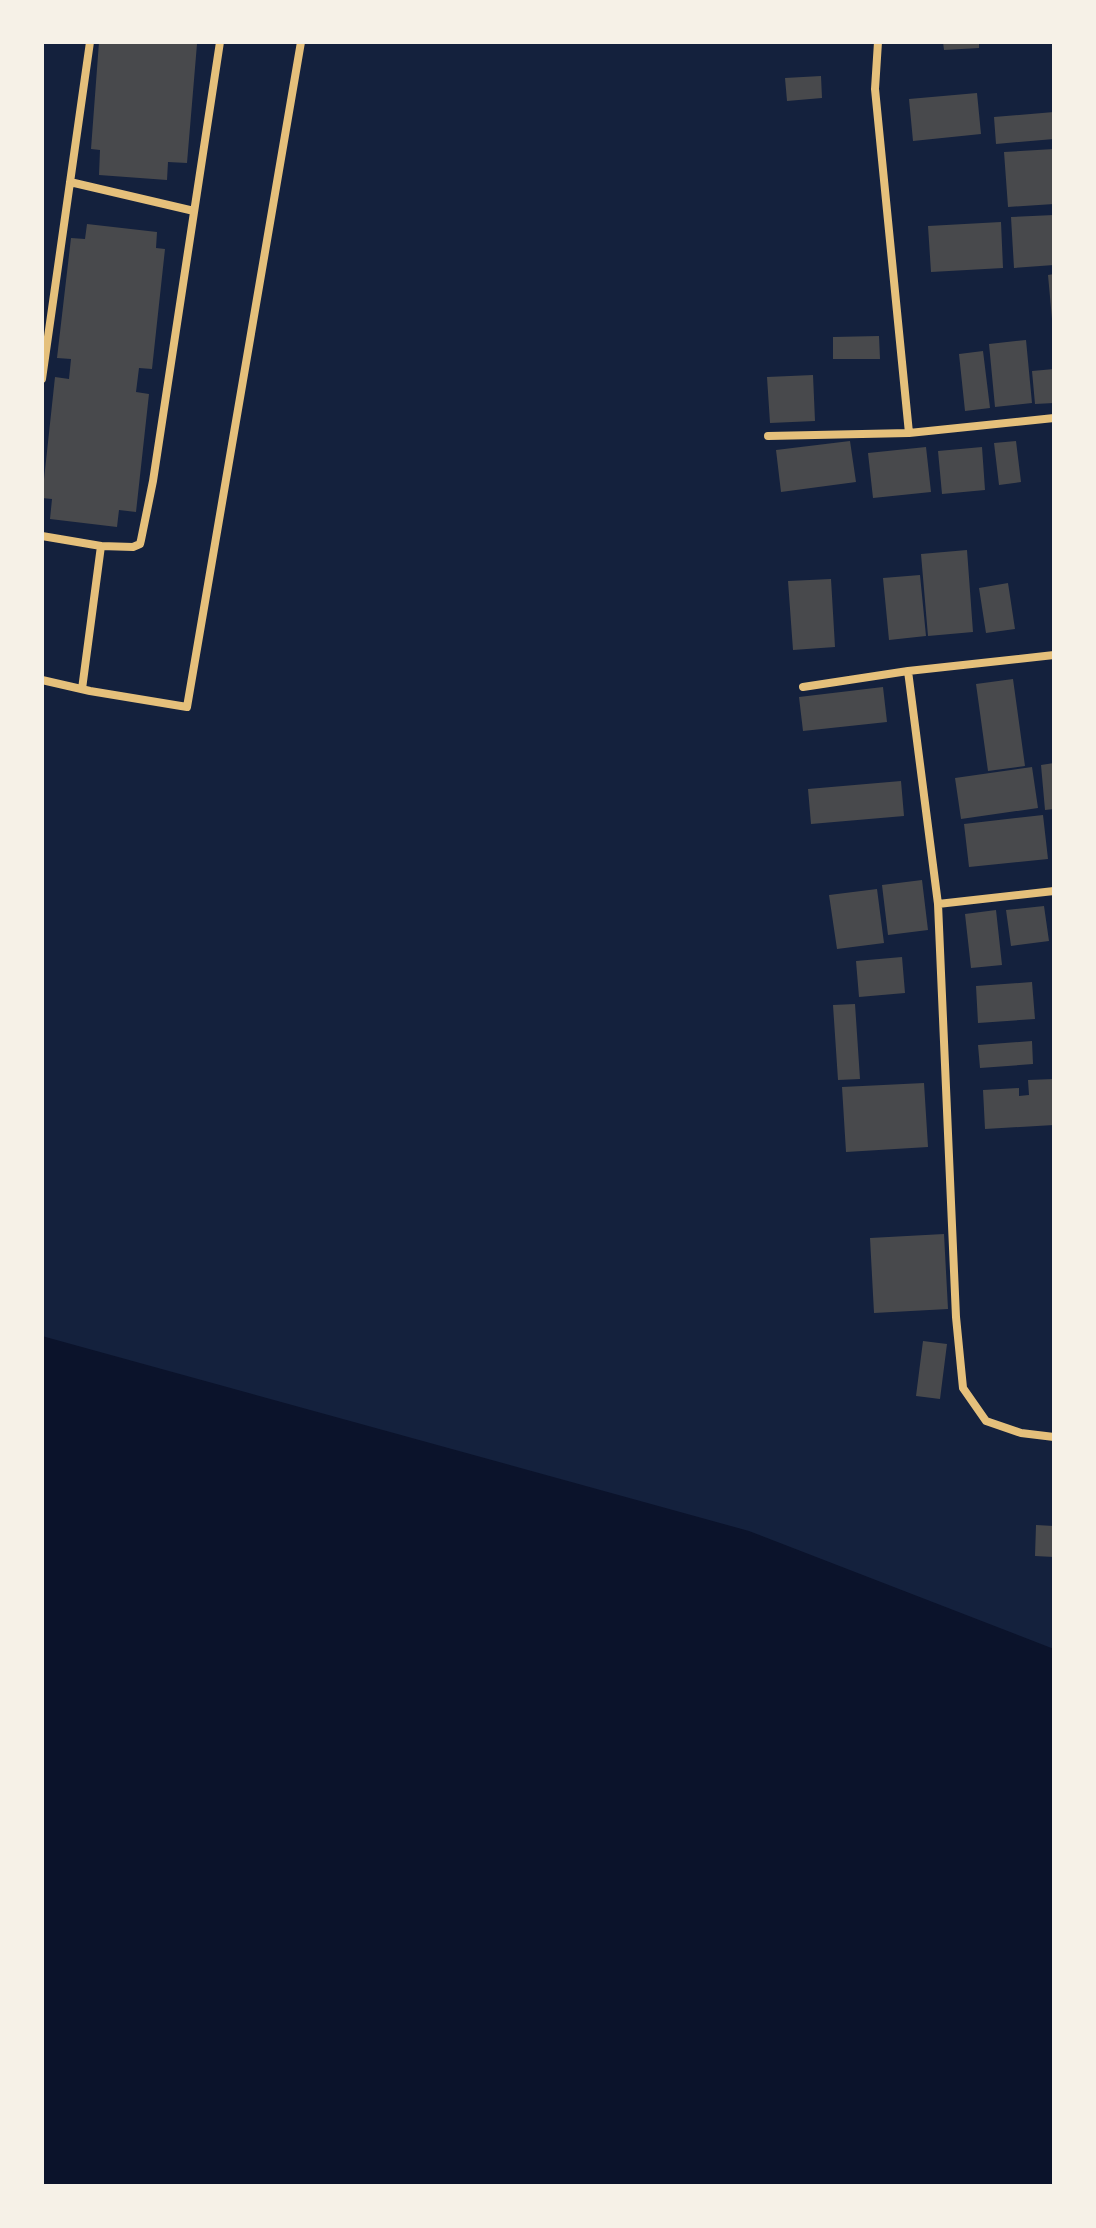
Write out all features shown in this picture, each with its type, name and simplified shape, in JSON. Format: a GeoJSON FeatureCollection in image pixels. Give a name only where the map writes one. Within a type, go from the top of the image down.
{"type":"FeatureCollection","features":[{"type":"Feature","properties":{"kind":"street"},"geometry":{"type":"LineString","coordinates":[[42,379],[90,42]]}},
{"type":"Feature","properties":{"kind":"street"},"geometry":{"type":"LineString","coordinates":[[42,536],[101,546],[133,547],[140,544],[153,481],[220,42]]}},
{"type":"Feature","properties":{"kind":"street"},"geometry":{"type":"LineString","coordinates":[[42,680],[187,707],[301,42]]}},
{"type":"Feature","properties":{"kind":"street"},"geometry":{"type":"LineString","coordinates":[[878,42],[875,89],[909,433]]}},
{"type":"Feature","properties":{"kind":"street"},"geometry":{"type":"LineString","coordinates":[[70,182],[194,211]]}},
{"type":"Feature","properties":{"kind":"street"},"geometry":{"type":"LineString","coordinates":[[768,436],[909,433],[1054,418]]}},
{"type":"Feature","properties":{"kind":"street"},"geometry":{"type":"LineString","coordinates":[[82,689],[101,546]]}},
{"type":"Feature","properties":{"kind":"street"},"geometry":{"type":"LineString","coordinates":[[803,687],[908,671],[1054,655]]}},
{"type":"Feature","properties":{"kind":"street"},"geometry":{"type":"LineString","coordinates":[[908,671],[938,904],[956,1317],[963,1388],[986,1421],[1021,1433],[1054,1437]]}},
{"type":"Feature","properties":{"kind":"street"},"geometry":{"type":"LineString","coordinates":[[938,904],[1054,891]]}},
{"type":"Feature","properties":{"kind":"water"},"geometry":{"type":"Polygon","coordinates":[[[42,1336],[749,1531],[1054,1649],[1054,2186],[42,2186],[42,1336]]]}},
{"type":"Feature","properties":{"kind":"building"},"geometry":{"type":"Polygon","coordinates":[[[99,42],[197,44],[187,163],[168,162],[167,180],[99,175],[100,150],[91,149],[99,42]]]}},
{"type":"Feature","properties":{"kind":"building"},"geometry":{"type":"Polygon","coordinates":[[[943,42],[979,42],[979,48],[944,50],[943,42]]]}},
{"type":"Feature","properties":{"kind":"building"},"geometry":{"type":"Polygon","coordinates":[[[821,76],[822,98],[787,101],[785,78],[821,76]]]}},
{"type":"Feature","properties":{"kind":"building"},"geometry":{"type":"Polygon","coordinates":[[[977,93],[981,134],[913,141],[909,99],[977,93]]]}},
{"type":"Feature","properties":{"kind":"building"},"geometry":{"type":"Polygon","coordinates":[[[1054,112],[1054,139],[996,144],[994,117],[1054,112]]]}},
{"type":"Feature","properties":{"kind":"building"},"geometry":{"type":"Polygon","coordinates":[[[1054,149],[1054,204],[1008,207],[1004,152],[1054,149]]]}},
{"type":"Feature","properties":{"kind":"building"},"geometry":{"type":"Polygon","coordinates":[[[1054,215],[1054,265],[1014,268],[1011,217],[1054,215]]]}},
{"type":"Feature","properties":{"kind":"building"},"geometry":{"type":"Polygon","coordinates":[[[1001,222],[1003,268],[931,272],[928,226],[1001,222]]]}},
{"type":"Feature","properties":{"kind":"building"},"geometry":{"type":"Polygon","coordinates":[[[87,224],[157,232],[156,248],[165,249],[152,369],[139,368],[136,392],[149,394],[136,512],[119,510],[117,527],[50,519],[52,499],[42,498],[55,377],[69,379],[71,359],[57,358],[71,238],[85,239],[87,224]]]}},
{"type":"Feature","properties":{"kind":"building"},"geometry":{"type":"Polygon","coordinates":[[[1054,274],[1054,319],[1052,319],[1048,275],[1054,274]]]}},
{"type":"Feature","properties":{"kind":"building"},"geometry":{"type":"Polygon","coordinates":[[[879,336],[880,359],[833,359],[833,337],[879,336]]]}},
{"type":"Feature","properties":{"kind":"building"},"geometry":{"type":"Polygon","coordinates":[[[1026,340],[1032,403],[995,407],[989,344],[1026,340]]]}},
{"type":"Feature","properties":{"kind":"building"},"geometry":{"type":"Polygon","coordinates":[[[983,351],[990,408],[965,411],[959,354],[983,351]]]}},
{"type":"Feature","properties":{"kind":"building"},"geometry":{"type":"Polygon","coordinates":[[[1054,369],[1054,403],[1035,404],[1032,371],[1054,369]]]}},
{"type":"Feature","properties":{"kind":"building"},"geometry":{"type":"Polygon","coordinates":[[[813,375],[815,421],[770,423],[767,377],[813,375]]]}},
{"type":"Feature","properties":{"kind":"building"},"geometry":{"type":"Polygon","coordinates":[[[850,441],[856,482],[781,492],[776,450],[850,441]]]}},
{"type":"Feature","properties":{"kind":"building"},"geometry":{"type":"Polygon","coordinates":[[[1016,441],[1021,482],[999,485],[994,443],[1016,441]]]}},
{"type":"Feature","properties":{"kind":"building"},"geometry":{"type":"Polygon","coordinates":[[[926,447],[931,492],[873,498],[868,453],[926,447]]]}},
{"type":"Feature","properties":{"kind":"building"},"geometry":{"type":"Polygon","coordinates":[[[982,447],[985,490],[942,494],[938,451],[982,447]]]}},
{"type":"Feature","properties":{"kind":"building"},"geometry":{"type":"Polygon","coordinates":[[[967,550],[973,632],[928,636],[921,554],[967,550]]]}},
{"type":"Feature","properties":{"kind":"building"},"geometry":{"type":"Polygon","coordinates":[[[920,575],[926,636],[889,640],[883,578],[920,575]]]}},
{"type":"Feature","properties":{"kind":"building"},"geometry":{"type":"Polygon","coordinates":[[[831,579],[835,647],[793,650],[788,581],[831,579]]]}},
{"type":"Feature","properties":{"kind":"building"},"geometry":{"type":"Polygon","coordinates":[[[1008,583],[1015,629],[986,633],[979,588],[1008,583]]]}},
{"type":"Feature","properties":{"kind":"building"},"geometry":{"type":"Polygon","coordinates":[[[1013,679],[1025,766],[988,771],[976,684],[1013,679]]]}},
{"type":"Feature","properties":{"kind":"building"},"geometry":{"type":"Polygon","coordinates":[[[883,687],[887,722],[803,731],[799,697],[883,687]]]}},
{"type":"Feature","properties":{"kind":"building"},"geometry":{"type":"Polygon","coordinates":[[[1054,763],[1054,809],[1045,810],[1041,765],[1054,763]]]}},
{"type":"Feature","properties":{"kind":"building"},"geometry":{"type":"Polygon","coordinates":[[[1032,767],[1038,808],[961,819],[955,778],[1032,767]]]}},
{"type":"Feature","properties":{"kind":"building"},"geometry":{"type":"Polygon","coordinates":[[[901,781],[904,816],[811,824],[808,789],[901,781]]]}},
{"type":"Feature","properties":{"kind":"building"},"geometry":{"type":"Polygon","coordinates":[[[1043,815],[1048,859],[969,867],[964,824],[1043,815]]]}},
{"type":"Feature","properties":{"kind":"building"},"geometry":{"type":"Polygon","coordinates":[[[922,880],[928,930],[888,935],[882,885],[922,880]]]}},
{"type":"Feature","properties":{"kind":"building"},"geometry":{"type":"Polygon","coordinates":[[[877,889],[884,943],[837,949],[829,895],[877,889]]]}},
{"type":"Feature","properties":{"kind":"building"},"geometry":{"type":"Polygon","coordinates":[[[1044,906],[1049,941],[1011,946],[1006,910],[1044,906]]]}},
{"type":"Feature","properties":{"kind":"building"},"geometry":{"type":"Polygon","coordinates":[[[996,910],[1002,965],[971,968],[965,914],[996,910]]]}},
{"type":"Feature","properties":{"kind":"building"},"geometry":{"type":"Polygon","coordinates":[[[902,957],[905,993],[859,997],[856,961],[902,957]]]}},
{"type":"Feature","properties":{"kind":"building"},"geometry":{"type":"Polygon","coordinates":[[[1032,982],[1035,1019],[978,1023],[976,986],[1032,982]]]}},
{"type":"Feature","properties":{"kind":"building"},"geometry":{"type":"Polygon","coordinates":[[[855,1004],[860,1079],[838,1080],[833,1005],[855,1004]]]}},
{"type":"Feature","properties":{"kind":"building"},"geometry":{"type":"Polygon","coordinates":[[[1032,1041],[1033,1064],[980,1068],[978,1045],[1032,1041]]]}},
{"type":"Feature","properties":{"kind":"building"},"geometry":{"type":"Polygon","coordinates":[[[1054,1079],[1054,1125],[985,1129],[983,1090],[1019,1088],[1019,1096],[1029,1095],[1028,1080],[1054,1079]]]}},
{"type":"Feature","properties":{"kind":"building"},"geometry":{"type":"Polygon","coordinates":[[[924,1083],[928,1147],[846,1152],[842,1087],[924,1083]]]}},
{"type":"Feature","properties":{"kind":"building"},"geometry":{"type":"Polygon","coordinates":[[[944,1234],[948,1309],[874,1313],[870,1238],[944,1234]]]}},
{"type":"Feature","properties":{"kind":"building"},"geometry":{"type":"Polygon","coordinates":[[[923,1341],[947,1344],[940,1399],[916,1396],[923,1341]]]}},
{"type":"Feature","properties":{"kind":"building"},"geometry":{"type":"Polygon","coordinates":[[[1036,1525],[1054,1526],[1054,1557],[1035,1556],[1036,1525]]]}}]}
